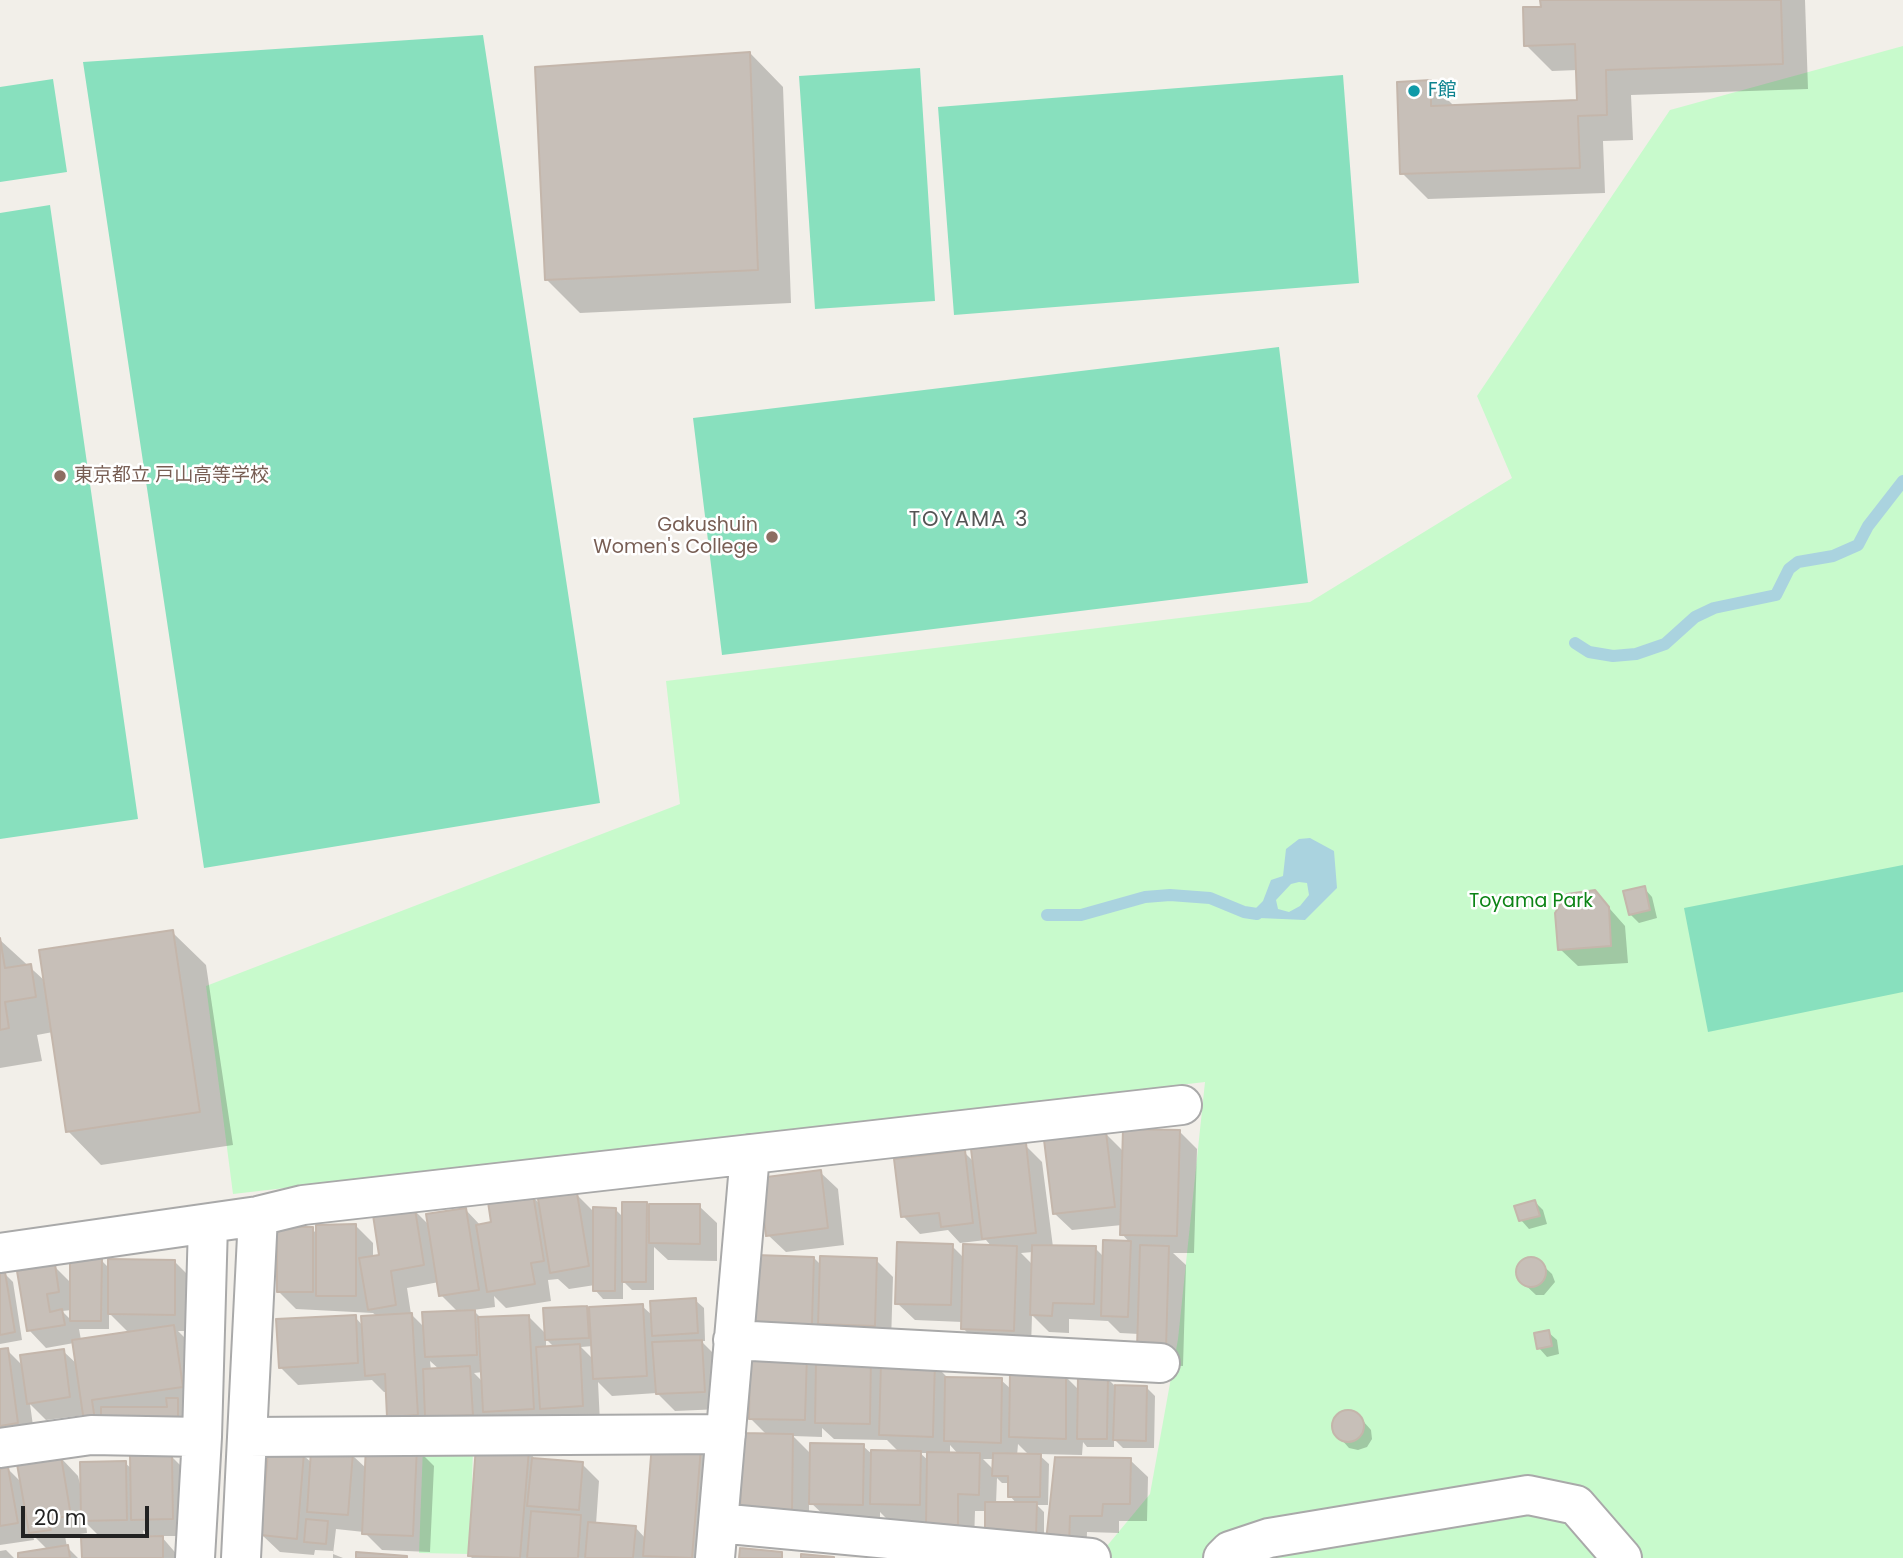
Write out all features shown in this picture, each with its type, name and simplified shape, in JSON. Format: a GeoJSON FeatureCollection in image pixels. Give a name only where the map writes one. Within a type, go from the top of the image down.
{"type":"FeatureCollection","features":[{"type":"Feature","properties":{"kind":"street"},"geometry":{"type":"LineString","coordinates":[[0,1253],[208,1224],[303,1205],[1182,1105]]}},
{"type":"Feature","properties":{"kind":"street"},"geometry":{"type":"LineString","coordinates":[[750,1154],[716,1541],[1091,1558]]}},
{"type":"Feature","properties":{"kind":"street"},"geometry":{"type":"LineString","coordinates":[[241,1558],[258,1216]]}},
{"type":"Feature","properties":{"kind":"street"},"geometry":{"type":"LineString","coordinates":[[195,1558],[202,1437],[208,1224]]}},
{"type":"Feature","properties":{"kind":"street"},"geometry":{"type":"LineString","coordinates":[[733,1340],[1160,1363]]}},
{"type":"Feature","properties":{"kind":"street"},"geometry":{"type":"LineString","coordinates":[[247,1437],[726,1434]]}},
{"type":"Feature","properties":{"kind":"street"},"geometry":{"type":"LineString","coordinates":[[0,1448],[91,1435],[202,1437]]}},
{"type":"Feature","properties":{"kind":"street"},"geometry":{"type":"LineString","coordinates":[[1223,1558],[1230,1551],[1269,1538],[1528,1494],[1576,1505],[1622,1558]]}},
{"type":"Feature","properties":{"kind":"green space"},"geometry":{"type":"Polygon","coordinates":[[[483,35],[600,803],[204,868],[83,62],[483,35]]]}},
{"type":"Feature","properties":{"kind":"green space","name":"Toyama Park"},"geometry":{"type":"Polygon","coordinates":[[[1903,46],[1903,1558],[1097,1558],[1150,1494],[1178,1339],[1205,1082],[233,1194],[206,986],[680,804],[666,681],[1310,602],[1512,478],[1477,396],[1670,110],[1903,46]]]}},
{"type":"Feature","properties":{"kind":"green space"},"geometry":{"type":"Polygon","coordinates":[[[920,68],[935,301],[815,309],[799,76],[920,68]]]}},
{"type":"Feature","properties":{"kind":"green space"},"geometry":{"type":"Polygon","coordinates":[[[1343,75],[1359,283],[954,315],[938,107],[1343,75]]]}},
{"type":"Feature","properties":{"kind":"green space"},"geometry":{"type":"Polygon","coordinates":[[[53,79],[67,172],[0,182],[0,87],[53,79]]]}},
{"type":"Feature","properties":{"kind":"green space"},"geometry":{"type":"Polygon","coordinates":[[[50,205],[138,819],[0,839],[0,213],[50,205]]]}},
{"type":"Feature","properties":{"kind":"green space"},"geometry":{"type":"Polygon","coordinates":[[[1279,347],[1308,583],[722,655],[693,418],[1279,347]]]}},
{"type":"Feature","properties":{"kind":"green space"},"geometry":{"type":"Polygon","coordinates":[[[1903,865],[1903,992],[1708,1032],[1684,908],[1903,865]]]}},
{"type":"Feature","properties":{"kind":"green space"},"geometry":{"type":"Polygon","coordinates":[[[423,1446],[473,1448],[470,1554],[419,1553],[423,1446]]]}},
{"type":"Feature","properties":{"kind":"water"},"geometry":{"type":"Polygon","coordinates":[[[1310,838],[1334,851],[1337,888],[1305,920],[1259,918],[1256,908],[1263,901],[1271,880],[1283,876],[1286,849],[1299,839],[1310,838]],[[1307,883],[1291,884],[1276,900],[1278,909],[1289,912],[1300,906],[1309,895],[1307,883]]]}},
{"type":"Feature","properties":{"kind":"building","name":"F館"},"geometry":{"type":"Polygon","coordinates":[[[1540,0],[1781,0],[1783,64],[1606,70],[1607,115],[1578,116],[1580,168],[1400,174],[1397,82],[1431,80],[1431,106],[1577,100],[1575,44],[1524,46],[1523,7],[1541,7],[1540,0]]]}},
{"type":"Feature","properties":{"kind":"building"},"geometry":{"type":"Polygon","coordinates":[[[750,52],[758,270],[545,280],[535,67],[750,52]]]}},
{"type":"Feature","properties":{"kind":"building"},"geometry":{"type":"Polygon","coordinates":[[[1645,886],[1650,910],[1629,915],[1623,891],[1645,886]]]}},
{"type":"Feature","properties":{"kind":"building"},"geometry":{"type":"Polygon","coordinates":[[[1595,890],[1609,907],[1611,946],[1558,950],[1555,913],[1567,894],[1595,890]]]}},
{"type":"Feature","properties":{"kind":"building"},"geometry":{"type":"Polygon","coordinates":[[[173,930],[200,1112],[66,1132],[39,950],[173,930]]]}},
{"type":"Feature","properties":{"kind":"building"},"geometry":{"type":"Polygon","coordinates":[[[0,938],[5,968],[31,964],[36,997],[5,1002],[9,1028],[0,1030],[0,938]]]}},
{"type":"Feature","properties":{"kind":"building"},"geometry":{"type":"Polygon","coordinates":[[[1123,1129],[1180,1130],[1177,1236],[1120,1235],[1123,1129]]]}},
{"type":"Feature","properties":{"kind":"building"},"geometry":{"type":"Polygon","coordinates":[[[1106,1132],[1115,1207],[1053,1214],[1044,1140],[1106,1132]]]}},
{"type":"Feature","properties":{"kind":"building"},"geometry":{"type":"Polygon","coordinates":[[[1026,1143],[1036,1233],[982,1239],[971,1149],[1026,1143]]]}},
{"type":"Feature","properties":{"kind":"building"},"geometry":{"type":"Polygon","coordinates":[[[965,1150],[973,1223],[941,1227],[939,1213],[901,1217],[894,1159],[965,1150]]]}},
{"type":"Feature","properties":{"kind":"building"},"geometry":{"type":"Polygon","coordinates":[[[821,1170],[828,1228],[766,1236],[759,1178],[821,1170]]]}},
{"type":"Feature","properties":{"kind":"building"},"geometry":{"type":"Polygon","coordinates":[[[577,1193],[589,1266],[550,1273],[538,1199],[577,1193]]]}},
{"type":"Feature","properties":{"kind":"building"},"geometry":{"type":"Polygon","coordinates":[[[533,1194],[544,1261],[531,1263],[535,1284],[487,1292],[476,1225],[491,1222],[488,1202],[533,1194]]]}},
{"type":"Feature","properties":{"kind":"building"},"geometry":{"type":"Polygon","coordinates":[[[1535,1200],[1540,1216],[1519,1221],[1514,1206],[1535,1200]]]}},
{"type":"Feature","properties":{"kind":"building"},"geometry":{"type":"Polygon","coordinates":[[[622,1202],[647,1202],[646,1282],[622,1282],[622,1202]]]}},
{"type":"Feature","properties":{"kind":"building"},"geometry":{"type":"Polygon","coordinates":[[[649,1204],[700,1204],[700,1244],[649,1243],[649,1204]]]}},
{"type":"Feature","properties":{"kind":"building"},"geometry":{"type":"Polygon","coordinates":[[[593,1207],[616,1208],[615,1291],[593,1291],[593,1207]]]}},
{"type":"Feature","properties":{"kind":"building"},"geometry":{"type":"Polygon","coordinates":[[[466,1208],[479,1290],[439,1296],[426,1214],[466,1208]]]}},
{"type":"Feature","properties":{"kind":"building"},"geometry":{"type":"Polygon","coordinates":[[[415,1209],[424,1265],[391,1271],[396,1305],[368,1310],[359,1258],[379,1255],[373,1215],[415,1209]]]}},
{"type":"Feature","properties":{"kind":"building"},"geometry":{"type":"Polygon","coordinates":[[[356,1224],[356,1296],[316,1296],[316,1225],[356,1224]]]}},
{"type":"Feature","properties":{"kind":"building"},"geometry":{"type":"Polygon","coordinates":[[[277,1227],[313,1227],[313,1292],[277,1292],[277,1227]]]}},
{"type":"Feature","properties":{"kind":"building"},"geometry":{"type":"Polygon","coordinates":[[[1103,1240],[1131,1241],[1128,1317],[1101,1316],[1103,1240]]]}},
{"type":"Feature","properties":{"kind":"building"},"geometry":{"type":"Polygon","coordinates":[[[897,1242],[953,1244],[951,1305],[895,1304],[897,1242]]]}},
{"type":"Feature","properties":{"kind":"building"},"geometry":{"type":"Polygon","coordinates":[[[963,1244],[1017,1246],[1014,1331],[961,1329],[963,1244]]]}},
{"type":"Feature","properties":{"kind":"building"},"geometry":{"type":"Polygon","coordinates":[[[1032,1245],[1096,1246],[1094,1304],[1053,1303],[1052,1316],[1030,1315],[1032,1245]]]}},
{"type":"Feature","properties":{"kind":"building"},"geometry":{"type":"Polygon","coordinates":[[[1140,1245],[1169,1246],[1166,1350],[1137,1348],[1140,1245]]]}},
{"type":"Feature","properties":{"kind":"building"},"geometry":{"type":"Polygon","coordinates":[[[756,1255],[814,1257],[812,1325],[754,1323],[756,1255]]]}},
{"type":"Feature","properties":{"kind":"building"},"geometry":{"type":"Polygon","coordinates":[[[820,1256],[877,1258],[875,1326],[818,1324],[820,1256]]]}},
{"type":"Feature","properties":{"kind":"building"},"geometry":{"type":"Polygon","coordinates":[[[1531,1257],[1542,1261],[1546,1272],[1542,1283],[1531,1287],[1520,1283],[1516,1272],[1520,1261],[1531,1257]]]}},
{"type":"Feature","properties":{"kind":"building"},"geometry":{"type":"Polygon","coordinates":[[[70,1258],[102,1258],[101,1321],[70,1321],[70,1258]]]}},
{"type":"Feature","properties":{"kind":"building"},"geometry":{"type":"Polygon","coordinates":[[[108,1259],[175,1260],[175,1315],[108,1314],[108,1259]]]}},
{"type":"Feature","properties":{"kind":"building"},"geometry":{"type":"Polygon","coordinates":[[[55,1264],[59,1292],[47,1294],[50,1312],[62,1309],[65,1325],[27,1331],[17,1271],[55,1264]]]}},
{"type":"Feature","properties":{"kind":"building"},"geometry":{"type":"Polygon","coordinates":[[[5,1272],[15,1332],[0,1335],[0,1273],[5,1272]]]}},
{"type":"Feature","properties":{"kind":"building"},"geometry":{"type":"Polygon","coordinates":[[[696,1298],[698,1333],[652,1336],[650,1301],[696,1298]]]}},
{"type":"Feature","properties":{"kind":"building"},"geometry":{"type":"Polygon","coordinates":[[[643,1304],[647,1376],[593,1379],[589,1307],[643,1304]]]}},
{"type":"Feature","properties":{"kind":"building"},"geometry":{"type":"Polygon","coordinates":[[[587,1306],[589,1338],[545,1340],[543,1308],[587,1306]]]}},
{"type":"Feature","properties":{"kind":"building"},"geometry":{"type":"Polygon","coordinates":[[[475,1310],[477,1355],[425,1357],[422,1312],[475,1310]]]}},
{"type":"Feature","properties":{"kind":"building"},"geometry":{"type":"Polygon","coordinates":[[[412,1313],[418,1415],[387,1417],[385,1374],[365,1376],[361,1316],[412,1313]]]}},
{"type":"Feature","properties":{"kind":"building"},"geometry":{"type":"Polygon","coordinates":[[[356,1315],[358,1363],[279,1368],[276,1319],[356,1315]]]}},
{"type":"Feature","properties":{"kind":"building"},"geometry":{"type":"Polygon","coordinates":[[[529,1315],[534,1409],[483,1412],[478,1317],[529,1315]]]}},
{"type":"Feature","properties":{"kind":"building"},"geometry":{"type":"Polygon","coordinates":[[[174,1325],[183,1387],[92,1400],[95,1420],[84,1422],[72,1340],[174,1325]]]}},
{"type":"Feature","properties":{"kind":"building"},"geometry":{"type":"Polygon","coordinates":[[[1549,1330],[1552,1346],[1537,1349],[1534,1333],[1549,1330]]]}},
{"type":"Feature","properties":{"kind":"building"},"geometry":{"type":"Polygon","coordinates":[[[702,1340],[705,1392],[656,1394],[652,1342],[702,1340]]]}},
{"type":"Feature","properties":{"kind":"building"},"geometry":{"type":"Polygon","coordinates":[[[580,1344],[583,1406],[540,1409],[536,1347],[580,1344]]]}},
{"type":"Feature","properties":{"kind":"building"},"geometry":{"type":"Polygon","coordinates":[[[8,1348],[18,1423],[0,1426],[0,1349],[8,1348]]]}},
{"type":"Feature","properties":{"kind":"building"},"geometry":{"type":"Polygon","coordinates":[[[64,1349],[70,1397],[27,1404],[20,1355],[64,1349]]]}},
{"type":"Feature","properties":{"kind":"building"},"geometry":{"type":"Polygon","coordinates":[[[750,1355],[807,1355],[805,1420],[749,1419],[750,1355]]]}},
{"type":"Feature","properties":{"kind":"building"},"geometry":{"type":"Polygon","coordinates":[[[816,1357],[871,1358],[870,1424],[815,1423],[816,1357]]]}},
{"type":"Feature","properties":{"kind":"building"},"geometry":{"type":"Polygon","coordinates":[[[881,1361],[935,1362],[933,1437],[879,1435],[881,1361]]]}},
{"type":"Feature","properties":{"kind":"building"},"geometry":{"type":"Polygon","coordinates":[[[470,1366],[473,1415],[425,1417],[423,1369],[470,1366]]]}},
{"type":"Feature","properties":{"kind":"building"},"geometry":{"type":"Polygon","coordinates":[[[1010,1374],[1066,1375],[1066,1439],[1009,1437],[1010,1374]]]}},
{"type":"Feature","properties":{"kind":"building"},"geometry":{"type":"Polygon","coordinates":[[[1078,1376],[1108,1376],[1107,1439],[1077,1439],[1078,1376]]]}},
{"type":"Feature","properties":{"kind":"building"},"geometry":{"type":"Polygon","coordinates":[[[945,1377],[1002,1378],[1001,1443],[944,1441],[945,1377]]]}},
{"type":"Feature","properties":{"kind":"building"},"geometry":{"type":"Polygon","coordinates":[[[1115,1385],[1147,1386],[1146,1441],[1113,1440],[1115,1385]]]}},
{"type":"Feature","properties":{"kind":"building"},"geometry":{"type":"Polygon","coordinates":[[[166,1398],[178,1398],[178,1421],[101,1421],[101,1407],[167,1407],[166,1398]]]}},
{"type":"Feature","properties":{"kind":"building"},"geometry":{"type":"Polygon","coordinates":[[[1348,1410],[1360,1414],[1364,1426],[1360,1438],[1348,1442],[1336,1438],[1332,1426],[1336,1414],[1348,1410]]]}},
{"type":"Feature","properties":{"kind":"building"},"geometry":{"type":"Polygon","coordinates":[[[742,1433],[793,1434],[792,1517],[740,1516],[742,1433]]]}},
{"type":"Feature","properties":{"kind":"building"},"geometry":{"type":"Polygon","coordinates":[[[810,1443],[864,1444],[863,1505],[809,1504],[810,1443]]]}},
{"type":"Feature","properties":{"kind":"building"},"geometry":{"type":"Polygon","coordinates":[[[652,1444],[701,1448],[692,1558],[643,1556],[652,1444]]]}},
{"type":"Feature","properties":{"kind":"building"},"geometry":{"type":"Polygon","coordinates":[[[366,1445],[417,1447],[413,1536],[362,1534],[366,1445]]]}},
{"type":"Feature","properties":{"kind":"building"},"geometry":{"type":"Polygon","coordinates":[[[476,1446],[529,1450],[520,1558],[468,1556],[476,1446]]]}},
{"type":"Feature","properties":{"kind":"building"},"geometry":{"type":"Polygon","coordinates":[[[268,1450],[304,1453],[297,1539],[261,1535],[268,1450]]]}},
{"type":"Feature","properties":{"kind":"building"},"geometry":{"type":"Polygon","coordinates":[[[311,1450],[353,1453],[348,1515],[307,1512],[311,1450]]]}},
{"type":"Feature","properties":{"kind":"building"},"geometry":{"type":"Polygon","coordinates":[[[871,1450],[921,1451],[920,1505],[870,1504],[871,1450]]]}},
{"type":"Feature","properties":{"kind":"building"},"geometry":{"type":"Polygon","coordinates":[[[927,1452],[980,1453],[979,1495],[958,1494],[958,1525],[926,1525],[927,1452]]]}},
{"type":"Feature","properties":{"kind":"building"},"geometry":{"type":"Polygon","coordinates":[[[993,1453],[1041,1454],[1040,1497],[1008,1497],[1008,1476],[992,1476],[993,1453]]]}},
{"type":"Feature","properties":{"kind":"building"},"geometry":{"type":"Polygon","coordinates":[[[130,1455],[172,1455],[173,1519],[131,1520],[130,1455]]]}},
{"type":"Feature","properties":{"kind":"building"},"geometry":{"type":"Polygon","coordinates":[[[61,1456],[71,1516],[49,1519],[51,1530],[29,1533],[17,1464],[61,1456]]]}},
{"type":"Feature","properties":{"kind":"building"},"geometry":{"type":"Polygon","coordinates":[[[1055,1457],[1131,1458],[1130,1504],[1103,1504],[1102,1516],[1070,1516],[1069,1547],[1046,1541],[1055,1457]]]}},
{"type":"Feature","properties":{"kind":"building"},"geometry":{"type":"Polygon","coordinates":[[[532,1458],[583,1462],[579,1510],[527,1506],[532,1458]]]}},
{"type":"Feature","properties":{"kind":"building"},"geometry":{"type":"Polygon","coordinates":[[[126,1461],[127,1520],[81,1521],[80,1462],[126,1461]]]}},
{"type":"Feature","properties":{"kind":"building"},"geometry":{"type":"Polygon","coordinates":[[[8,1467],[18,1523],[0,1526],[0,1469],[8,1467]]]}},
{"type":"Feature","properties":{"kind":"building"},"geometry":{"type":"Polygon","coordinates":[[[985,1502],[1037,1502],[1036,1537],[985,1536],[985,1502]]]}},
{"type":"Feature","properties":{"kind":"building"},"geometry":{"type":"Polygon","coordinates":[[[531,1511],[581,1515],[578,1558],[527,1558],[531,1511]]]}},
{"type":"Feature","properties":{"kind":"building"},"geometry":{"type":"Polygon","coordinates":[[[306,1519],[328,1521],[326,1544],[304,1542],[306,1519]]]}},
{"type":"Feature","properties":{"kind":"building"},"geometry":{"type":"Polygon","coordinates":[[[588,1522],[636,1526],[633,1558],[585,1558],[588,1522]]]}},
{"type":"Feature","properties":{"kind":"building"},"geometry":{"type":"Polygon","coordinates":[[[163,1536],[163,1558],[82,1558],[81,1538],[163,1536]]]}},
{"type":"Feature","properties":{"kind":"building"},"geometry":{"type":"Polygon","coordinates":[[[68,1545],[70,1558],[18,1558],[18,1553],[68,1545]]]}},
{"type":"Feature","properties":{"kind":"building"},"geometry":{"type":"Polygon","coordinates":[[[740,1548],[782,1552],[782,1558],[739,1558],[740,1548]]]}},
{"type":"Feature","properties":{"kind":"building"},"geometry":{"type":"Polygon","coordinates":[[[356,1552],[407,1556],[407,1558],[356,1558],[356,1552]]]}},
{"type":"Feature","properties":{"kind":"building"},"geometry":{"type":"Polygon","coordinates":[[[801,1554],[834,1557],[834,1558],[801,1558],[801,1554]]]}},
{"type":"Feature","properties":{"kind":"waterway"},"geometry":{"type":"LineString","coordinates":[[1575,643],[1589,652],[1613,656],[1636,654],[1665,644],[1695,617],[1714,608],[1776,595],[1789,569],[1798,562],[1833,556],[1858,545],[1868,526],[1903,481]]}},
{"type":"Feature","properties":{"kind":"waterway"},"geometry":{"type":"LineString","coordinates":[[1047,915],[1081,915],[1145,897],[1170,895],[1210,898],[1244,912],[1257,914]]}},
{"type":"Feature","properties":{"kind":"place","name":"F館"},"geometry":{"type":"Point","coordinates":[1414,91]}},
{"type":"Feature","properties":{"kind":"place","name":"東京都立 戸山高等学校"},"geometry":{"type":"Point","coordinates":[60,476]}},
{"type":"Feature","properties":{"kind":"place","name":"Gakushuin Women's College"},"geometry":{"type":"Point","coordinates":[772,537]}},
{"type":"Feature","properties":{"kind":"district","name":"TOYAMA 3"},"geometry":{"type":"Point","coordinates":[969,521]}}]}
